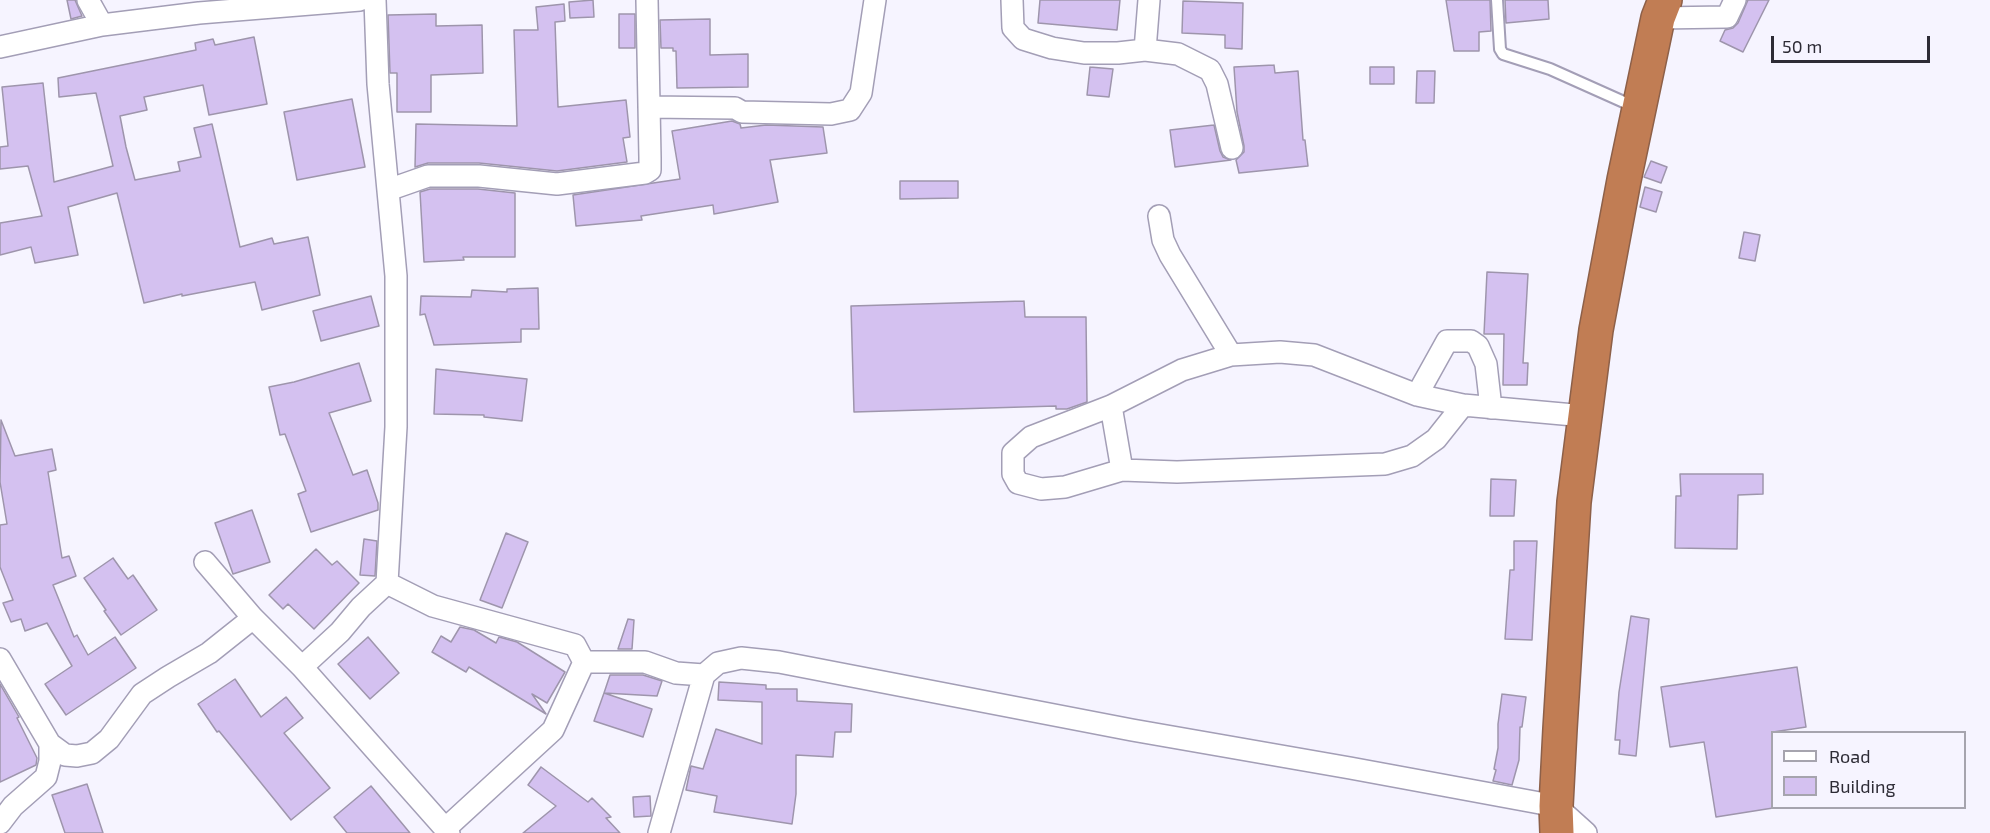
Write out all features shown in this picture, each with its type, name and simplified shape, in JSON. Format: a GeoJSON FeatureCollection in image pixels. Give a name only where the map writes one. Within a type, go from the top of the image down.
{"type":"FeatureCollection","features":[{"type":"Feature","properties":{"kind":"highway"},"geometry":{"type":"LineString","coordinates":[[1556,819],[1574,502],[1596,330],[1624,180],[1662,9]]}},
{"type":"Feature","properties":{"kind":"street"},"geometry":{"type":"LineString","coordinates":[[88,0],[102,26]]}},
{"type":"Feature","properties":{"kind":"street"},"geometry":{"type":"LineString","coordinates":[[0,47],[102,26],[199,13],[360,0]]}},
{"type":"Feature","properties":{"kind":"street"},"geometry":{"type":"LineString","coordinates":[[302,667],[340,632],[361,607],[387,583],[396,427],[396,276],[378,84],[375,0]]}},
{"type":"Feature","properties":{"kind":"street"},"geometry":{"type":"LineString","coordinates":[[388,190],[428,176],[479,176],[557,184],[645,173],[650,170],[647,0]]}},
{"type":"Feature","properties":{"kind":"street"},"geometry":{"type":"LineString","coordinates":[[649,107],[735,108],[742,112],[809,114],[831,114],[850,110],[861,93],[875,0]]}},
{"type":"Feature","properties":{"kind":"street"},"geometry":{"type":"LineString","coordinates":[[1012,0],[1013,28],[1023,39],[1052,48],[1084,53],[1145,50],[1178,54],[1210,70],[1217,84],[1232,148]]}},
{"type":"Feature","properties":{"kind":"street"},"geometry":{"type":"LineString","coordinates":[[1145,50],[1149,0]]}},
{"type":"Feature","properties":{"kind":"street"},"geometry":{"type":"LineString","coordinates":[[1662,9],[1727,17],[1735,0]]}},
{"type":"Feature","properties":{"kind":"street"},"geometry":{"type":"LineString","coordinates":[[1159,216],[1163,240],[1170,255],[1231,355]]}},
{"type":"Feature","properties":{"kind":"street"},"geometry":{"type":"LineString","coordinates":[[1417,395],[1447,341],[1471,341],[1478,346],[1486,364],[1491,408]]}},
{"type":"Feature","properties":{"kind":"street"},"geometry":{"type":"LineString","coordinates":[[1463,405],[1436,439],[1412,456],[1385,464],[1177,472],[1122,471],[1065,487],[1041,489],[1018,483],[1013,474],[1013,453],[1031,437],[1111,406],[1182,370],[1231,355],[1280,352],[1314,355],[1417,395],[1463,405],[1585,416]]}},
{"type":"Feature","properties":{"kind":"street"},"geometry":{"type":"LineString","coordinates":[[1111,406],[1122,471]]}},
{"type":"Feature","properties":{"kind":"street"},"geometry":{"type":"LineString","coordinates":[[205,562],[253,618],[302,667],[447,831],[553,730],[584,662]]}},
{"type":"Feature","properties":{"kind":"street"},"geometry":{"type":"LineString","coordinates":[[387,583],[433,606],[575,645],[584,662]]}},
{"type":"Feature","properties":{"kind":"street"},"geometry":{"type":"LineString","coordinates":[[0,659],[50,744],[65,755],[77,756],[92,753],[109,739],[142,694],[209,653],[253,618]]}},
{"type":"Feature","properties":{"kind":"street"},"geometry":{"type":"LineString","coordinates":[[659,833],[704,675],[718,663],[741,658],[779,662],[1132,730],[1350,768],[1556,819],[1586,833]]}},
{"type":"Feature","properties":{"kind":"street"},"geometry":{"type":"LineString","coordinates":[[584,662],[645,662],[676,673],[704,675]]}},
{"type":"Feature","properties":{"kind":"street"},"geometry":{"type":"LineString","coordinates":[[0,823],[13,806],[46,777],[50,761],[50,744]]}},
{"type":"Feature","properties":{"kind":"lane"},"geometry":{"type":"LineString","coordinates":[[1497,0],[1500,49],[1503,54],[1550,69],[1640,109]]}},
{"type":"Feature","properties":{"kind":"building"},"geometry":{"type":"Polygon","coordinates":[[[67,0],[75,0],[82,16],[71,19],[67,0]]]}},
{"type":"Feature","properties":{"kind":"building"},"geometry":{"type":"Polygon","coordinates":[[[593,0],[594,17],[570,18],[569,2],[593,0]]]}},
{"type":"Feature","properties":{"kind":"building"},"geometry":{"type":"Polygon","coordinates":[[[1040,0],[1120,0],[1117,30],[1038,23],[1040,0]]]}},
{"type":"Feature","properties":{"kind":"building"},"geometry":{"type":"Polygon","coordinates":[[[1446,0],[1490,0],[1491,31],[1479,32],[1479,51],[1454,51],[1446,0]]]}},
{"type":"Feature","properties":{"kind":"building"},"geometry":{"type":"Polygon","coordinates":[[[1505,0],[1548,0],[1549,19],[1506,23],[1505,0]]]}},
{"type":"Feature","properties":{"kind":"building"},"geometry":{"type":"Polygon","coordinates":[[[1748,0],[1769,0],[1743,52],[1720,41],[1725,30],[1733,28],[1738,23],[1748,0]]]}},
{"type":"Feature","properties":{"kind":"building"},"geometry":{"type":"Polygon","coordinates":[[[1183,1],[1243,3],[1242,49],[1225,48],[1225,35],[1182,33],[1183,1]]]}},
{"type":"Feature","properties":{"kind":"building"},"geometry":{"type":"Polygon","coordinates":[[[564,4],[565,21],[555,22],[558,107],[626,100],[630,137],[623,138],[627,162],[557,171],[479,163],[428,163],[415,167],[416,124],[517,126],[514,30],[538,30],[536,7],[564,4]]]}},
{"type":"Feature","properties":{"kind":"building"},"geometry":{"type":"Polygon","coordinates":[[[436,14],[436,26],[482,25],[483,73],[431,75],[431,112],[397,112],[397,73],[390,73],[388,15],[436,14]]]}},
{"type":"Feature","properties":{"kind":"building"},"geometry":{"type":"Polygon","coordinates":[[[619,14],[635,14],[635,48],[619,48],[619,14]]]}},
{"type":"Feature","properties":{"kind":"building"},"geometry":{"type":"Polygon","coordinates":[[[710,19],[710,55],[748,54],[748,87],[677,88],[676,51],[673,51],[673,48],[661,48],[660,20],[710,19]]]}},
{"type":"Feature","properties":{"kind":"building"},"geometry":{"type":"Polygon","coordinates":[[[254,37],[267,104],[209,115],[203,85],[144,97],[147,110],[120,116],[126,147],[135,180],[180,171],[178,162],[201,157],[194,128],[212,124],[240,247],[272,238],[274,244],[308,237],[320,295],[262,310],[255,282],[144,303],[117,193],[68,207],[78,255],[35,263],[31,247],[0,255],[0,223],[42,216],[28,166],[0,169],[0,147],[8,146],[2,87],[43,83],[54,182],[113,166],[96,93],[59,97],[58,78],[196,50],[195,43],[213,39],[215,45],[254,37]]]}},
{"type":"Feature","properties":{"kind":"building"},"geometry":{"type":"Polygon","coordinates":[[[1274,65],[1275,73],[1298,71],[1303,140],[1305,140],[1308,166],[1239,173],[1236,160],[1244,152],[1244,146],[1237,112],[1234,67],[1274,65]]]}},
{"type":"Feature","properties":{"kind":"building"},"geometry":{"type":"Polygon","coordinates":[[[1090,67],[1113,69],[1109,97],[1087,95],[1090,67]]]}},
{"type":"Feature","properties":{"kind":"building"},"geometry":{"type":"Polygon","coordinates":[[[1370,67],[1394,67],[1394,84],[1370,84],[1370,67]]]}},
{"type":"Feature","properties":{"kind":"building"},"geometry":{"type":"Polygon","coordinates":[[[1417,71],[1435,71],[1434,103],[1416,103],[1417,71]]]}},
{"type":"Feature","properties":{"kind":"building"},"geometry":{"type":"Polygon","coordinates":[[[352,99],[365,167],[297,180],[284,112],[352,99]]]}},
{"type":"Feature","properties":{"kind":"building"},"geometry":{"type":"Polygon","coordinates":[[[732,121],[740,124],[741,128],[766,125],[823,127],[827,153],[770,160],[778,202],[714,214],[713,205],[641,216],[642,220],[576,226],[573,195],[680,179],[672,131],[732,121]]]}},
{"type":"Feature","properties":{"kind":"building"},"geometry":{"type":"Polygon","coordinates":[[[1214,125],[1220,151],[1223,157],[1231,160],[1175,167],[1170,130],[1214,125]]]}},
{"type":"Feature","properties":{"kind":"building"},"geometry":{"type":"Polygon","coordinates":[[[1651,161],[1667,167],[1661,183],[1644,177],[1651,161]]]}},
{"type":"Feature","properties":{"kind":"building"},"geometry":{"type":"Polygon","coordinates":[[[900,181],[958,181],[958,198],[900,199],[900,181]]]}},
{"type":"Feature","properties":{"kind":"building"},"geometry":{"type":"Polygon","coordinates":[[[1645,187],[1662,192],[1656,212],[1640,207],[1645,187]]]}},
{"type":"Feature","properties":{"kind":"building"},"geometry":{"type":"Polygon","coordinates":[[[430,189],[478,189],[515,193],[515,257],[463,257],[464,260],[424,262],[420,192],[430,189]]]}},
{"type":"Feature","properties":{"kind":"building"},"geometry":{"type":"Polygon","coordinates":[[[1744,232],[1760,235],[1755,261],[1739,258],[1744,232]]]}},
{"type":"Feature","properties":{"kind":"building"},"geometry":{"type":"Polygon","coordinates":[[[1487,272],[1528,274],[1523,363],[1528,363],[1527,385],[1503,385],[1504,334],[1484,334],[1487,272]]]}},
{"type":"Feature","properties":{"kind":"building"},"geometry":{"type":"Polygon","coordinates":[[[538,288],[539,329],[521,329],[521,342],[434,345],[425,314],[420,315],[421,296],[471,297],[472,290],[507,292],[507,289],[538,288]]]}},
{"type":"Feature","properties":{"kind":"building"},"geometry":{"type":"Polygon","coordinates":[[[371,296],[379,326],[321,341],[313,311],[371,296]]]}},
{"type":"Feature","properties":{"kind":"building"},"geometry":{"type":"Polygon","coordinates":[[[1024,301],[1025,317],[1086,317],[1087,402],[1067,409],[1056,409],[1056,406],[854,412],[851,306],[1024,301]]]}},
{"type":"Feature","properties":{"kind":"building"},"geometry":{"type":"Polygon","coordinates":[[[359,363],[371,401],[329,413],[353,475],[367,470],[378,503],[378,510],[311,532],[298,494],[306,491],[285,434],[280,435],[269,387],[359,363]]]}},
{"type":"Feature","properties":{"kind":"building"},"geometry":{"type":"Polygon","coordinates":[[[436,369],[527,379],[522,421],[484,417],[484,415],[434,414],[436,369]]]}},
{"type":"Feature","properties":{"kind":"building"},"geometry":{"type":"Polygon","coordinates":[[[1,420],[15,456],[52,449],[56,470],[48,472],[62,558],[69,556],[76,576],[53,585],[74,637],[77,635],[88,655],[115,637],[136,668],[66,715],[45,684],[72,666],[47,623],[25,631],[21,619],[11,622],[3,603],[13,600],[0,567],[0,525],[7,524],[0,482],[1,420]]]}},
{"type":"Feature","properties":{"kind":"building"},"geometry":{"type":"Polygon","coordinates":[[[1680,474],[1763,474],[1763,494],[1738,495],[1737,549],[1675,548],[1676,496],[1681,496],[1680,474]]]}},
{"type":"Feature","properties":{"kind":"building"},"geometry":{"type":"Polygon","coordinates":[[[1491,479],[1516,480],[1514,516],[1490,516],[1491,479]]]}},
{"type":"Feature","properties":{"kind":"building"},"geometry":{"type":"Polygon","coordinates":[[[252,510],[270,562],[233,574],[215,523],[252,510]]]}},
{"type":"Feature","properties":{"kind":"building"},"geometry":{"type":"Polygon","coordinates":[[[506,533],[528,542],[502,608],[480,600],[506,533]]]}},
{"type":"Feature","properties":{"kind":"building"},"geometry":{"type":"Polygon","coordinates":[[[364,539],[377,541],[375,576],[360,575],[364,539]]]}},
{"type":"Feature","properties":{"kind":"building"},"geometry":{"type":"Polygon","coordinates":[[[1514,541],[1537,541],[1532,640],[1505,639],[1510,570],[1514,570],[1514,541]]]}},
{"type":"Feature","properties":{"kind":"building"},"geometry":{"type":"Polygon","coordinates":[[[316,549],[332,565],[337,561],[359,583],[314,629],[288,604],[283,609],[269,595],[316,549]]]}},
{"type":"Feature","properties":{"kind":"building"},"geometry":{"type":"Polygon","coordinates":[[[113,558],[128,579],[133,575],[157,610],[121,635],[84,578],[113,558]]]}},
{"type":"Feature","properties":{"kind":"building"},"geometry":{"type":"Polygon","coordinates":[[[1631,616],[1649,619],[1636,756],[1619,754],[1620,740],[1615,740],[1619,692],[1631,616]]]}},
{"type":"Feature","properties":{"kind":"building"},"geometry":{"type":"Polygon","coordinates":[[[628,619],[634,620],[632,649],[618,649],[628,619]]]}},
{"type":"Feature","properties":{"kind":"building"},"geometry":{"type":"Polygon","coordinates":[[[460,627],[474,630],[496,643],[499,637],[517,642],[565,672],[547,703],[532,694],[546,714],[469,667],[466,672],[432,652],[441,636],[451,642],[460,627]]]}},
{"type":"Feature","properties":{"kind":"building"},"geometry":{"type":"Polygon","coordinates":[[[368,637],[399,673],[370,699],[338,664],[368,637]]]}},
{"type":"Feature","properties":{"kind":"building"},"geometry":{"type":"Polygon","coordinates":[[[1797,667],[1806,727],[1771,731],[1771,808],[1716,817],[1704,742],[1670,747],[1661,687],[1797,667]]]}},
{"type":"Feature","properties":{"kind":"building"},"geometry":{"type":"Polygon","coordinates":[[[610,675],[643,675],[662,681],[657,696],[604,693],[610,675]]]}},
{"type":"Feature","properties":{"kind":"building"},"geometry":{"type":"Polygon","coordinates":[[[235,679],[261,717],[286,697],[303,718],[284,733],[330,788],[291,820],[219,731],[217,732],[198,704],[235,679]]]}},
{"type":"Feature","properties":{"kind":"building"},"geometry":{"type":"Polygon","coordinates":[[[719,682],[766,685],[766,689],[797,689],[797,701],[852,704],[851,732],[835,732],[833,757],[796,755],[796,794],[792,824],[714,812],[717,796],[686,790],[691,766],[703,769],[716,729],[762,744],[762,702],[718,700],[719,682]]]}},
{"type":"Feature","properties":{"kind":"building"},"geometry":{"type":"Polygon","coordinates":[[[0,684],[19,717],[17,718],[37,758],[36,765],[0,782],[0,684]]]}},
{"type":"Feature","properties":{"kind":"building"},"geometry":{"type":"Polygon","coordinates":[[[604,693],[652,709],[643,737],[594,721],[604,693]]]}},
{"type":"Feature","properties":{"kind":"building"},"geometry":{"type":"Polygon","coordinates":[[[1502,694],[1526,697],[1522,727],[1520,727],[1519,760],[1512,785],[1493,781],[1496,770],[1494,769],[1502,694]]]}},
{"type":"Feature","properties":{"kind":"building"},"geometry":{"type":"Polygon","coordinates":[[[541,767],[588,802],[592,798],[611,817],[606,818],[620,833],[523,833],[556,806],[528,785],[541,767]]]}},
{"type":"Feature","properties":{"kind":"building"},"geometry":{"type":"Polygon","coordinates":[[[87,784],[103,833],[65,833],[52,795],[87,784]]]}},
{"type":"Feature","properties":{"kind":"building"},"geometry":{"type":"Polygon","coordinates":[[[371,786],[410,833],[347,833],[334,817],[371,786]]]}},
{"type":"Feature","properties":{"kind":"building"},"geometry":{"type":"Polygon","coordinates":[[[650,796],[651,816],[634,817],[633,797],[650,796]]]}}]}
